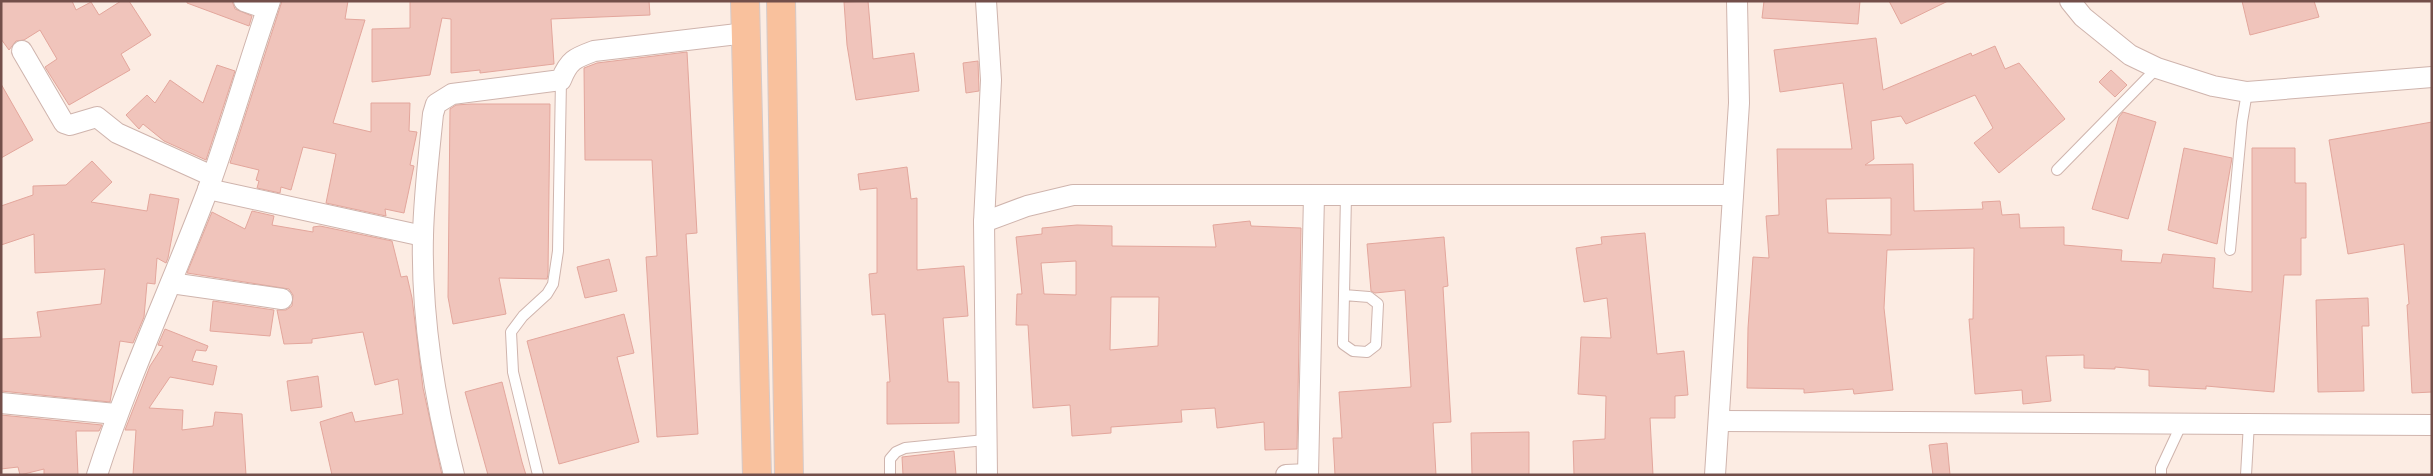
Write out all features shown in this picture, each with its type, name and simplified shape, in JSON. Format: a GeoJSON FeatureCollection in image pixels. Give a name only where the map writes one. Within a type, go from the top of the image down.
{"type":"FeatureCollection","features":[{"type":"Feature","properties":{"kind":"main road"},"geometry":{"type":"LineString","coordinates":[[745,1],[757,475]]}},
{"type":"Feature","properties":{"kind":"main road"},"geometry":{"type":"LineString","coordinates":[[781,1],[789,475]]}},
{"type":"Feature","properties":{"kind":"street"},"geometry":{"type":"LineString","coordinates":[[97,475],[116,414],[171,284],[210,182],[268,5],[244,1]]}},
{"type":"Feature","properties":{"kind":"street"},"geometry":{"type":"LineString","coordinates":[[986,1],[991,80],[984,222],[985,440],[987,475]]}},
{"type":"Feature","properties":{"kind":"street"},"geometry":{"type":"LineString","coordinates":[[1715,475],[1739,103],[1737,1]]}},
{"type":"Feature","properties":{"kind":"street"},"geometry":{"type":"LineString","coordinates":[[2070,1],[2083,17],[2130,55],[2157,68],[2200,83],[2247,92],[2432,77]]}},
{"type":"Feature","properties":{"kind":"street"},"geometry":{"type":"LineString","coordinates":[[454,475],[442,427],[426,330],[423,236],[433,114],[436,104],[452,94],[561,80],[567,65],[578,57],[594,51],[746,33]]}},
{"type":"Feature","properties":{"kind":"street"},"geometry":{"type":"LineString","coordinates":[[22,51],[64,123],[70,125],[97,116],[117,133],[210,182],[423,236]]}},
{"type":"Feature","properties":{"kind":"street"},"geometry":{"type":"LineString","coordinates":[[984,222],[1027,206],[1073,195],[1733,195]]}},
{"type":"Feature","properties":{"kind":"street"},"geometry":{"type":"LineString","coordinates":[[1286,475],[1308,475],[1314,195]]}},
{"type":"Feature","properties":{"kind":"street"},"geometry":{"type":"LineString","coordinates":[[171,284],[282,299]]}},
{"type":"Feature","properties":{"kind":"street"},"geometry":{"type":"LineString","coordinates":[[1,403],[116,414]]}},
{"type":"Feature","properties":{"kind":"street"},"geometry":{"type":"LineString","coordinates":[[1719,421],[2432,425]]}},
{"type":"Feature","properties":{"kind":"lane"},"geometry":{"type":"LineString","coordinates":[[2057,170],[2157,68]]}},
{"type":"Feature","properties":{"kind":"lane"},"geometry":{"type":"LineString","coordinates":[[538,475],[513,372],[511,332],[523,316],[548,294],[553,284],[558,251],[561,80]]}},
{"type":"Feature","properties":{"kind":"lane"},"geometry":{"type":"LineString","coordinates":[[2230,250],[2242,122],[2247,92]]}},
{"type":"Feature","properties":{"kind":"lane"},"geometry":{"type":"LineString","coordinates":[[1344,296],[1370,297],[1378,304],[1376,345],[1368,352],[1353,351],[1343,344],[1346,195]]}},
{"type":"Feature","properties":{"kind":"lane"},"geometry":{"type":"LineString","coordinates":[[2161,475],[2161,468],[2182,423]]}},
{"type":"Feature","properties":{"kind":"lane"},"geometry":{"type":"LineString","coordinates":[[2246,475],[2250,423]]}},
{"type":"Feature","properties":{"kind":"lane"},"geometry":{"type":"LineString","coordinates":[[890,475],[890,459],[896,452],[905,448],[985,440]]}},
{"type":"Feature","properties":{"kind":"building"},"geometry":{"type":"Polygon","coordinates":[[[1,1],[72,1],[76,10],[91,2],[99,15],[121,1],[129,1],[151,35],[121,54],[130,70],[69,105],[45,67],[57,59],[40,30],[24,40],[16,41],[9,50],[1,39],[1,1]]]}},
{"type":"Feature","properties":{"kind":"building"},"geometry":{"type":"Polygon","coordinates":[[[187,1],[232,1],[235,9],[252,16],[249,26],[187,3],[187,1]]]}},
{"type":"Feature","properties":{"kind":"building"},"geometry":{"type":"Polygon","coordinates":[[[282,1],[348,1],[345,19],[365,20],[333,123],[371,132],[371,103],[410,103],[409,131],[417,132],[410,165],[414,166],[404,213],[385,209],[386,216],[326,203],[336,154],[303,147],[291,190],[281,187],[280,193],[257,188],[259,181],[256,180],[259,170],[230,163],[282,1]]]}},
{"type":"Feature","properties":{"kind":"building"},"geometry":{"type":"Polygon","coordinates":[[[410,1],[649,1],[650,15],[551,19],[554,64],[480,73],[480,70],[451,73],[451,19],[442,18],[430,75],[372,82],[372,29],[410,28],[410,1]]]}},
{"type":"Feature","properties":{"kind":"building"},"geometry":{"type":"Polygon","coordinates":[[[868,1],[873,59],[914,53],[919,91],[856,100],[847,45],[844,2],[868,1]]]}},
{"type":"Feature","properties":{"kind":"building"},"geometry":{"type":"Polygon","coordinates":[[[1764,1],[1860,1],[1858,24],[1762,18],[1764,1]]]}},
{"type":"Feature","properties":{"kind":"building"},"geometry":{"type":"Polygon","coordinates":[[[1889,1],[1948,1],[1901,24],[1889,1]]]}},
{"type":"Feature","properties":{"kind":"building"},"geometry":{"type":"Polygon","coordinates":[[[2242,1],[2314,1],[2319,17],[2250,35],[2242,1]]]}},
{"type":"Feature","properties":{"kind":"building"},"geometry":{"type":"Polygon","coordinates":[[[1876,38],[1883,90],[1971,53],[1972,56],[1995,46],[2005,69],[2019,63],[2065,119],[1999,173],[1974,143],[1993,128],[1975,95],[1906,124],[1901,116],[1871,121],[1874,159],[1865,165],[1913,164],[1914,211],[1983,209],[1982,202],[2000,201],[2002,215],[2019,214],[2020,228],[2064,227],[2064,245],[2122,250],[2121,261],[2161,263],[2163,254],[2215,258],[2213,288],[2252,292],[2252,148],[2295,148],[2295,183],[2306,183],[2306,238],[2301,238],[2301,275],[2284,275],[2274,392],[2206,386],[2206,389],[2149,386],[2149,370],[2115,367],[2115,369],[2084,368],[2084,355],[2046,356],[2051,401],[2023,404],[2022,390],[1975,394],[1969,319],[1973,319],[1974,248],[1887,250],[1884,308],[1893,390],[1854,394],[1853,389],[1804,393],[1804,389],[1747,388],[1748,328],[1753,257],[1769,258],[1766,216],[1779,215],[1777,149],[1852,149],[1843,83],[1780,92],[1774,50],[1876,38]],[[1891,198],[1826,199],[1828,233],[1891,235],[1891,198]]]}},
{"type":"Feature","properties":{"kind":"building"},"geometry":{"type":"Polygon","coordinates":[[[687,52],[697,233],[686,234],[698,434],[657,437],[646,257],[657,256],[652,160],[585,160],[584,68],[597,63],[687,52]]]}},
{"type":"Feature","properties":{"kind":"building"},"geometry":{"type":"Polygon","coordinates":[[[978,61],[979,91],[966,93],[963,63],[978,61]]]}},
{"type":"Feature","properties":{"kind":"building"},"geometry":{"type":"Polygon","coordinates":[[[217,65],[235,71],[206,160],[164,141],[143,124],[139,129],[126,115],[147,95],[155,103],[170,80],[203,103],[217,65]]]}},
{"type":"Feature","properties":{"kind":"building"},"geometry":{"type":"Polygon","coordinates":[[[2111,70],[2127,85],[2115,97],[2099,82],[2111,70]]]}},
{"type":"Feature","properties":{"kind":"building"},"geometry":{"type":"Polygon","coordinates":[[[1,84],[33,140],[1,158],[1,84]]]}},
{"type":"Feature","properties":{"kind":"building"},"geometry":{"type":"Polygon","coordinates":[[[550,104],[548,274],[547,279],[499,278],[506,314],[453,324],[448,297],[450,109],[456,105],[550,104]]]}},
{"type":"Feature","properties":{"kind":"building"},"geometry":{"type":"Polygon","coordinates":[[[2123,112],[2156,122],[2128,219],[2092,209],[2119,117],[2123,112]]]}},
{"type":"Feature","properties":{"kind":"building"},"geometry":{"type":"Polygon","coordinates":[[[2432,122],[2432,392],[2412,393],[2407,305],[2409,304],[2404,244],[2348,254],[2329,140],[2432,122]]]}},
{"type":"Feature","properties":{"kind":"building"},"geometry":{"type":"Polygon","coordinates":[[[2184,148],[2232,158],[2217,244],[2168,230],[2184,148]]]}},
{"type":"Feature","properties":{"kind":"building"},"geometry":{"type":"Polygon","coordinates":[[[92,161],[112,182],[91,202],[147,211],[150,194],[179,199],[168,258],[166,263],[157,258],[155,284],[147,283],[144,317],[133,343],[120,341],[110,402],[1,391],[1,339],[41,337],[37,312],[101,304],[105,269],[35,273],[34,234],[1,245],[1,206],[33,195],[33,186],[66,185],[92,161]]]}},
{"type":"Feature","properties":{"kind":"building"},"geometry":{"type":"Polygon","coordinates":[[[907,167],[911,199],[917,198],[917,270],[964,266],[968,316],[943,318],[948,382],[959,382],[959,423],[887,424],[887,382],[890,382],[885,314],[872,315],[869,274],[877,273],[877,188],[860,190],[858,174],[907,167]]]}},
{"type":"Feature","properties":{"kind":"building"},"geometry":{"type":"Polygon","coordinates":[[[252,211],[274,216],[272,225],[313,232],[313,227],[320,226],[392,241],[401,277],[407,276],[412,298],[423,388],[442,475],[332,475],[320,422],[352,412],[355,422],[403,414],[398,379],[375,385],[363,332],[312,339],[312,343],[284,344],[277,310],[286,310],[292,306],[293,295],[289,289],[187,273],[212,212],[245,229],[252,211]]]}},
{"type":"Feature","properties":{"kind":"building"},"geometry":{"type":"Polygon","coordinates":[[[1250,221],[1251,226],[1301,228],[1297,449],[1265,450],[1264,422],[1217,428],[1215,408],[1181,410],[1182,422],[1111,427],[1111,433],[1072,436],[1070,405],[1033,408],[1028,325],[1016,325],[1017,294],[1022,294],[1016,237],[1042,234],[1042,228],[1077,225],[1112,226],[1112,246],[1216,247],[1213,225],[1250,221]],[[1076,261],[1041,263],[1044,294],[1076,295],[1076,261]],[[1111,297],[1110,350],[1158,346],[1159,297],[1111,297]]]}},
{"type":"Feature","properties":{"kind":"building"},"geometry":{"type":"Polygon","coordinates":[[[1645,233],[1657,354],[1684,351],[1688,395],[1675,396],[1675,418],[1650,418],[1653,475],[1574,475],[1573,441],[1605,439],[1606,396],[1578,394],[1581,337],[1611,338],[1607,298],[1584,302],[1576,248],[1602,244],[1601,237],[1645,233]]]}},
{"type":"Feature","properties":{"kind":"building"},"geometry":{"type":"Polygon","coordinates":[[[1444,237],[1448,286],[1443,287],[1451,422],[1433,423],[1436,475],[1335,475],[1333,438],[1342,438],[1339,392],[1411,387],[1405,290],[1375,293],[1371,291],[1367,244],[1444,237]]]}},
{"type":"Feature","properties":{"kind":"building"},"geometry":{"type":"Polygon","coordinates":[[[609,259],[617,291],[585,298],[577,267],[609,259]]]}},
{"type":"Feature","properties":{"kind":"building"},"geometry":{"type":"Polygon","coordinates":[[[2368,298],[2369,326],[2362,326],[2364,391],[2318,392],[2316,300],[2368,298]]]}},
{"type":"Feature","properties":{"kind":"building"},"geometry":{"type":"Polygon","coordinates":[[[213,301],[274,310],[270,336],[210,331],[213,301]]]}},
{"type":"Feature","properties":{"kind":"building"},"geometry":{"type":"Polygon","coordinates":[[[624,314],[634,353],[617,357],[639,442],[559,464],[527,341],[624,314]]]}},
{"type":"Feature","properties":{"kind":"building"},"geometry":{"type":"Polygon","coordinates":[[[165,329],[208,346],[206,351],[196,350],[192,361],[217,366],[213,385],[170,377],[149,408],[183,410],[182,430],[213,426],[215,412],[242,414],[246,475],[133,475],[136,430],[125,430],[150,366],[163,346],[158,345],[165,329]]]}},
{"type":"Feature","properties":{"kind":"building"},"geometry":{"type":"Polygon","coordinates":[[[318,376],[322,407],[291,411],[287,381],[318,376]]]}},
{"type":"Feature","properties":{"kind":"building"},"geometry":{"type":"Polygon","coordinates":[[[502,382],[526,475],[488,475],[465,392],[502,382]]]}},
{"type":"Feature","properties":{"kind":"building"},"geometry":{"type":"Polygon","coordinates":[[[1,415],[102,425],[99,431],[76,431],[78,475],[44,475],[44,469],[20,475],[18,467],[1,469],[1,415]]]}},
{"type":"Feature","properties":{"kind":"building"},"geometry":{"type":"Polygon","coordinates":[[[1529,432],[1529,475],[1472,475],[1471,433],[1529,432]]]}},
{"type":"Feature","properties":{"kind":"building"},"geometry":{"type":"Polygon","coordinates":[[[1947,443],[1950,475],[1933,475],[1929,445],[1947,443]]]}},
{"type":"Feature","properties":{"kind":"building"},"geometry":{"type":"Polygon","coordinates":[[[954,451],[956,475],[903,475],[902,457],[954,451]]]}}]}
